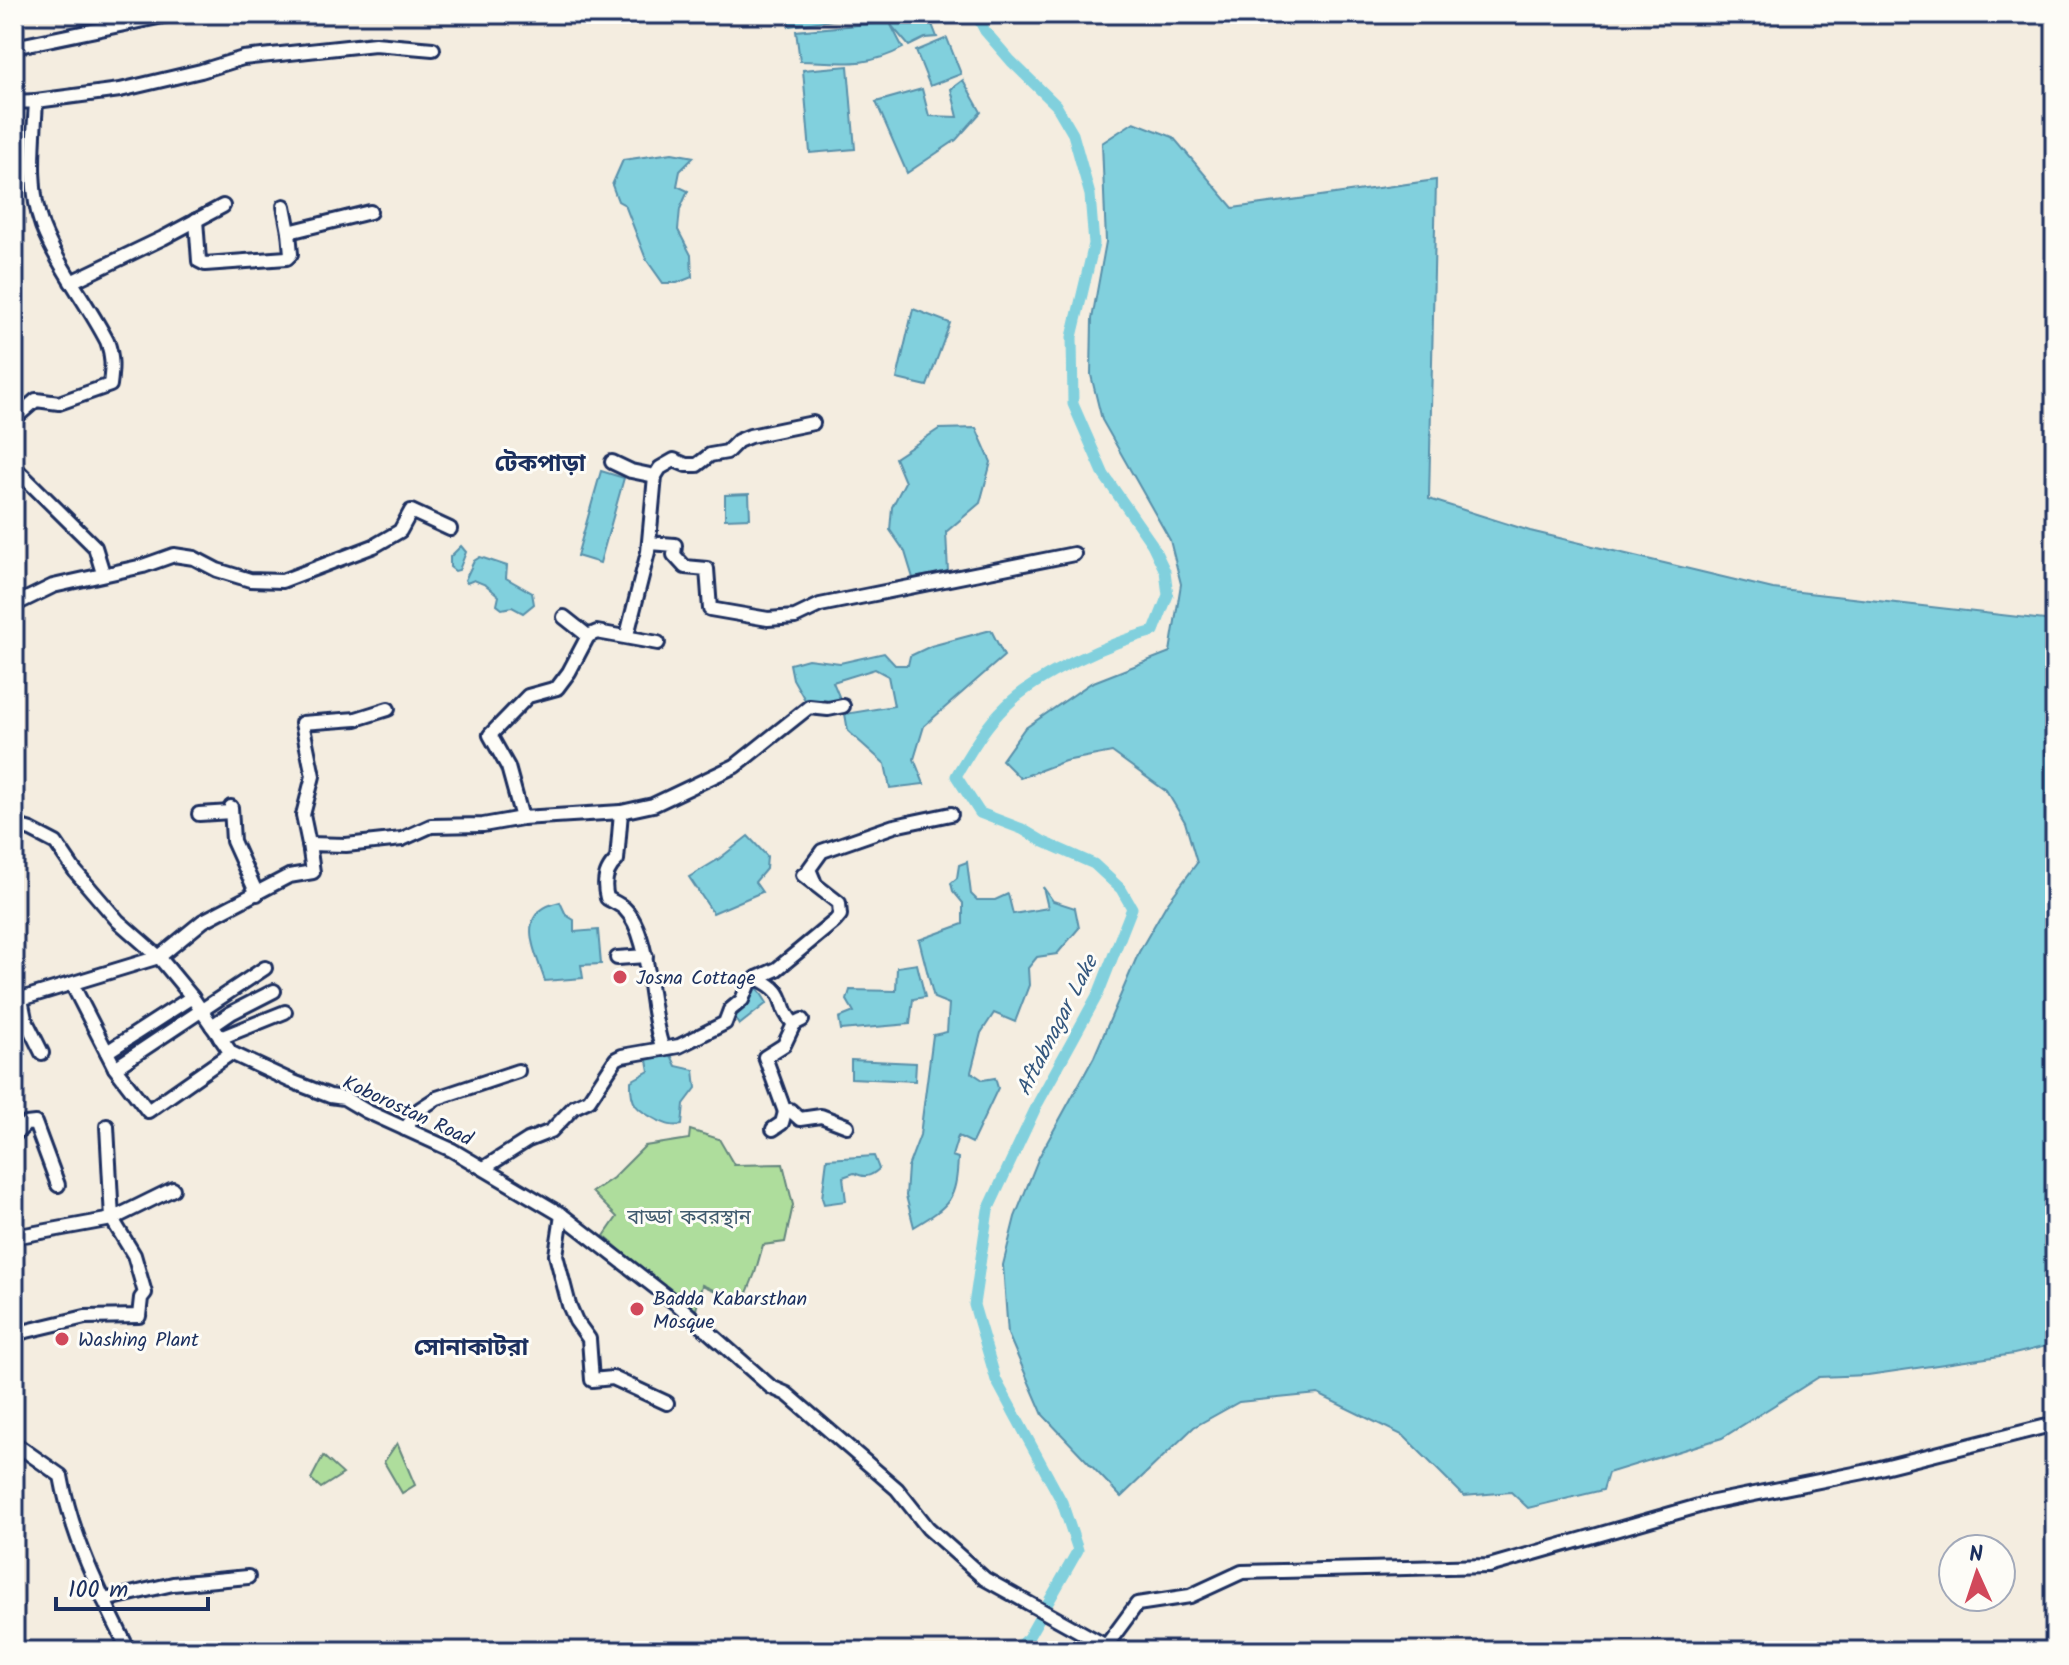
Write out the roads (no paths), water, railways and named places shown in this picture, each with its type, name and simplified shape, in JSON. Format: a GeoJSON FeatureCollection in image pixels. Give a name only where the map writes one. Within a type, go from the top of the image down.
{"type":"FeatureCollection","features":[{"type":"Feature","properties":{"kind":"street"},"geometry":{"type":"LineString","coordinates":[[14,47],[173,14]]}},
{"type":"Feature","properties":{"kind":"street"},"geometry":{"type":"LineString","coordinates":[[14,102],[120,90],[243,58],[375,44],[433,49]]}},
{"type":"Feature","properties":{"kind":"street"},"geometry":{"type":"LineString","coordinates":[[14,419],[36,400],[59,403],[110,385],[111,351],[42,226],[33,167],[36,101]]}},
{"type":"Feature","properties":{"kind":"street"},"geometry":{"type":"LineString","coordinates":[[71,282],[223,206]]}},
{"type":"Feature","properties":{"kind":"street"},"geometry":{"type":"LineString","coordinates":[[196,220],[199,261],[205,264],[287,258],[291,254],[284,206]]}},
{"type":"Feature","properties":{"kind":"street"},"geometry":{"type":"LineString","coordinates":[[289,232],[370,212]]}},
{"type":"Feature","properties":{"kind":"street"},"geometry":{"type":"LineString","coordinates":[[627,635],[649,543],[655,476],[670,461],[697,465],[710,455],[727,452],[738,441],[750,436],[813,423]]}},
{"type":"Feature","properties":{"kind":"street"},"geometry":{"type":"LineString","coordinates":[[612,462],[631,471],[655,476]]}},
{"type":"Feature","properties":{"kind":"street"},"geometry":{"type":"LineString","coordinates":[[14,467],[95,547],[103,573]]}},
{"type":"Feature","properties":{"kind":"street"},"geometry":{"type":"LineString","coordinates":[[14,605],[53,586],[154,563],[174,555],[194,558],[217,570],[250,580],[282,581],[317,569],[400,531],[411,511],[450,529]]}},
{"type":"Feature","properties":{"kind":"street"},"geometry":{"type":"LineString","coordinates":[[649,543],[675,545],[674,555],[685,567],[707,569],[710,609],[768,619],[795,617],[820,605],[1074,554]]}},
{"type":"Feature","properties":{"kind":"street"},"geometry":{"type":"LineString","coordinates":[[564,617],[588,636]]}},
{"type":"Feature","properties":{"kind":"street"},"geometry":{"type":"LineString","coordinates":[[522,818],[508,767],[490,735],[528,696],[557,688],[588,636],[597,632],[627,635],[658,643]]}},
{"type":"Feature","properties":{"kind":"street"},"geometry":{"type":"LineString","coordinates":[[309,844],[346,845],[402,839],[431,826],[483,825],[522,818],[621,812],[653,805],[735,766],[809,707],[828,709],[843,706]]}},
{"type":"Feature","properties":{"kind":"street"},"geometry":{"type":"LineString","coordinates":[[42,1053],[18,1000],[159,957],[203,921],[289,876],[313,872],[303,815],[313,776],[302,723],[356,719],[388,709]]}},
{"type":"Feature","properties":{"kind":"street"},"geometry":{"type":"LineString","coordinates":[[199,814],[231,810],[233,841],[257,894]]}},
{"type":"Feature","properties":{"kind":"street"},"geometry":{"type":"LineString","coordinates":[[621,812],[617,860],[609,866],[604,887],[607,898],[625,909],[646,956],[654,1021],[663,1049]]}},
{"type":"Feature","properties":{"kind":"street"},"geometry":{"type":"LineString","coordinates":[[815,884],[809,869],[822,851],[894,826],[951,814]]}},
{"type":"Feature","properties":{"kind":"street","name":"Koborostan Road"},"geometry":{"type":"LineString","coordinates":[[14,825],[56,843],[110,912],[159,957],[231,1053],[291,1081],[344,1098],[484,1168],[562,1215],[678,1305],[771,1387],[787,1394],[897,1489],[928,1528],[985,1579],[1106,1646],[1137,1604],[1190,1596],[1242,1572],[1489,1566],[1709,1503],[1864,1472],[2055,1424]]}},
{"type":"Feature","properties":{"kind":"street"},"geometry":{"type":"LineString","coordinates":[[484,1168],[528,1140],[551,1131],[574,1107],[589,1100],[616,1059],[679,1046],[725,1023],[730,1010],[742,1000],[748,985],[777,969],[840,915],[839,903],[803,875]]}},
{"type":"Feature","properties":{"kind":"street"},"geometry":{"type":"LineString","coordinates":[[617,958],[646,956]]}},
{"type":"Feature","properties":{"kind":"street"},"geometry":{"type":"LineString","coordinates":[[115,1068],[265,968]]}},
{"type":"Feature","properties":{"kind":"street"},"geometry":{"type":"LineString","coordinates":[[757,978],[776,988],[787,1017],[798,1022],[784,1045],[765,1057],[785,1112],[782,1123],[773,1129]]}},
{"type":"Feature","properties":{"kind":"street"},"geometry":{"type":"LineString","coordinates":[[72,984],[115,1068],[148,1111],[231,1053]]}},
{"type":"Feature","properties":{"kind":"street"},"geometry":{"type":"LineString","coordinates":[[212,1026],[274,991]]}},
{"type":"Feature","properties":{"kind":"street"},"geometry":{"type":"LineString","coordinates":[[107,1052],[192,997]]}},
{"type":"Feature","properties":{"kind":"street"},"geometry":{"type":"LineString","coordinates":[[220,1038],[285,1012]]}},
{"type":"Feature","properties":{"kind":"street"},"geometry":{"type":"LineString","coordinates":[[32,1033],[46,1028]]}},
{"type":"Feature","properties":{"kind":"street"},"geometry":{"type":"LineString","coordinates":[[405,1129],[420,1109],[437,1098],[518,1071]]}},
{"type":"Feature","properties":{"kind":"street"},"geometry":{"type":"LineString","coordinates":[[785,1112],[790,1110],[800,1119],[821,1116],[847,1126]]}},
{"type":"Feature","properties":{"kind":"street"},"geometry":{"type":"LineString","coordinates":[[14,1135],[26,1124],[35,1123],[58,1185]]}},
{"type":"Feature","properties":{"kind":"street"},"geometry":{"type":"LineString","coordinates":[[14,1334],[85,1317],[139,1316],[141,1298],[145,1293],[134,1255],[112,1219],[107,1126]]}},
{"type":"Feature","properties":{"kind":"street"},"geometry":{"type":"LineString","coordinates":[[14,1237],[112,1219],[173,1189]]}},
{"type":"Feature","properties":{"kind":"street"},"geometry":{"type":"LineString","coordinates":[[562,1215],[556,1255],[569,1305],[589,1339],[592,1380],[613,1378],[667,1403]]}},
{"type":"Feature","properties":{"kind":"street"},"geometry":{"type":"LineString","coordinates":[[14,1443],[61,1476],[65,1503],[104,1600],[129,1651]]}},
{"type":"Feature","properties":{"kind":"street"},"geometry":{"type":"LineString","coordinates":[[104,1600],[173,1584],[248,1577]]}},
{"type":"Feature","properties":{"kind":"water"},"geometry":{"type":"Polygon","coordinates":[[[789,14],[866,14],[867,15],[789,26],[789,14]]]}},
{"type":"Feature","properties":{"kind":"water"},"geometry":{"type":"Polygon","coordinates":[[[874,14],[928,14],[937,37],[925,38],[909,46],[891,25],[903,48],[890,54],[853,62],[800,61],[796,31],[887,22],[874,14]]]}},
{"type":"Feature","properties":{"kind":"water"},"geometry":{"type":"Polygon","coordinates":[[[947,38],[961,74],[930,86],[916,51],[947,38]]]}},
{"type":"Feature","properties":{"kind":"water"},"geometry":{"type":"Polygon","coordinates":[[[848,66],[855,149],[810,153],[803,70],[848,66]]]}},
{"type":"Feature","properties":{"kind":"water"},"geometry":{"type":"Polygon","coordinates":[[[963,80],[981,112],[956,140],[907,173],[876,102],[922,89],[929,116],[958,117],[951,89],[963,80]]]}},
{"type":"Feature","properties":{"kind":"water"},"geometry":{"type":"Polygon","coordinates":[[[1134,122],[1173,137],[1233,208],[1436,180],[1429,499],[1530,531],[1773,589],[2045,620],[2055,618],[2055,1344],[2014,1354],[1868,1375],[1819,1377],[1722,1438],[1608,1473],[1603,1490],[1528,1508],[1511,1492],[1464,1496],[1404,1436],[1318,1394],[1239,1402],[1194,1427],[1121,1497],[1043,1415],[1008,1334],[1003,1265],[1015,1217],[1039,1157],[1094,1057],[1139,952],[1166,905],[1197,863],[1185,822],[1167,792],[1112,752],[1065,761],[1020,778],[1002,760],[1024,729],[1091,683],[1170,652],[1181,584],[1170,540],[1102,420],[1091,375],[1092,319],[1106,242],[1102,143],[1134,122]]]}},
{"type":"Feature","properties":{"kind":"water"},"geometry":{"type":"Polygon","coordinates":[[[672,153],[694,157],[680,171],[677,186],[688,191],[680,209],[678,230],[691,255],[692,277],[677,283],[663,283],[646,259],[625,205],[618,201],[612,185],[623,160],[672,153]]]}},
{"type":"Feature","properties":{"kind":"water"},"geometry":{"type":"Polygon","coordinates":[[[913,309],[950,323],[927,386],[897,379],[913,309]]]}},
{"type":"Feature","properties":{"kind":"water"},"geometry":{"type":"Polygon","coordinates":[[[976,428],[991,462],[980,503],[946,532],[948,572],[913,578],[905,552],[890,530],[892,507],[905,482],[895,458],[939,429],[976,428]]]}},
{"type":"Feature","properties":{"kind":"water"},"geometry":{"type":"Polygon","coordinates":[[[601,471],[624,478],[600,563],[577,556],[601,471]]]}},
{"type":"Feature","properties":{"kind":"water"},"geometry":{"type":"Polygon","coordinates":[[[749,494],[750,518],[725,519],[725,495],[749,494]]]}},
{"type":"Feature","properties":{"kind":"water"},"geometry":{"type":"Polygon","coordinates":[[[461,546],[466,552],[459,570],[455,571],[450,567],[450,557],[461,546]]]}},
{"type":"Feature","properties":{"kind":"water"},"geometry":{"type":"Polygon","coordinates":[[[480,557],[507,566],[506,578],[532,593],[534,604],[523,613],[512,607],[502,609],[497,605],[499,596],[486,585],[474,580],[467,583],[465,580],[474,561],[480,557]]]}},
{"type":"Feature","properties":{"kind":"water"},"geometry":{"type":"Polygon","coordinates":[[[991,630],[1004,656],[924,726],[914,759],[924,784],[890,788],[885,764],[848,731],[845,714],[894,706],[888,676],[875,669],[833,682],[843,706],[809,707],[793,679],[790,664],[808,659],[840,663],[884,653],[895,665],[908,665],[910,656],[931,646],[991,630]]]}},
{"type":"Feature","properties":{"kind":"water"},"geometry":{"type":"Polygon","coordinates":[[[748,836],[767,856],[766,869],[755,882],[762,892],[713,913],[689,877],[748,836]]]}},
{"type":"Feature","properties":{"kind":"water"},"geometry":{"type":"Polygon","coordinates":[[[967,862],[971,894],[977,900],[995,900],[1008,894],[1013,914],[1048,908],[1043,887],[1053,901],[1075,908],[1079,928],[1057,954],[1037,957],[1028,968],[1029,985],[1015,1022],[994,1013],[981,1033],[971,1072],[983,1080],[995,1078],[998,1088],[972,1143],[958,1136],[952,1156],[958,1158],[957,1172],[949,1200],[914,1227],[906,1196],[908,1167],[920,1135],[933,1035],[947,1032],[949,1004],[934,998],[919,940],[963,924],[963,903],[953,891],[951,883],[957,878],[959,865],[967,862]]]}},
{"type":"Feature","properties":{"kind":"water"},"geometry":{"type":"Polygon","coordinates":[[[560,902],[566,915],[574,920],[574,932],[598,930],[601,964],[581,965],[583,978],[545,981],[533,945],[532,923],[536,914],[545,907],[560,902]]]}},
{"type":"Feature","properties":{"kind":"water"},"geometry":{"type":"Polygon","coordinates":[[[917,964],[925,997],[913,999],[910,1024],[841,1030],[839,1018],[854,1012],[847,1000],[850,990],[896,991],[897,967],[917,964]]]}},
{"type":"Feature","properties":{"kind":"water"},"geometry":{"type":"Polygon","coordinates":[[[757,987],[767,1003],[739,1025],[731,1012],[757,987]]]}},
{"type":"Feature","properties":{"kind":"water"},"geometry":{"type":"Polygon","coordinates":[[[646,1055],[671,1055],[676,1066],[694,1070],[696,1088],[684,1104],[682,1125],[657,1120],[640,1110],[634,1101],[631,1081],[649,1071],[646,1055]]]}},
{"type":"Feature","properties":{"kind":"water"},"geometry":{"type":"Polygon","coordinates":[[[851,1060],[916,1063],[915,1081],[851,1078],[851,1060]]]}},
{"type":"Feature","properties":{"kind":"water"},"geometry":{"type":"Polygon","coordinates":[[[874,1156],[879,1169],[873,1174],[864,1176],[854,1173],[843,1177],[846,1201],[824,1204],[827,1159],[874,1156]]]}},
{"type":"Feature","properties":{"kind":"waterway","name":"Aftabnagar Lake"},"geometry":{"type":"LineString","coordinates":[[976,14],[985,31],[1011,61],[1056,105],[1073,134],[1090,195],[1094,244],[1072,337],[1073,404],[1104,475],[1152,544],[1165,571],[1168,595],[1154,631],[1076,661],[1020,694],[991,722],[956,776],[980,813],[1022,829],[1094,864],[1121,889],[1132,908],[1099,992],[1038,1103],[988,1210],[974,1305],[996,1380],[1062,1502],[1078,1550],[1028,1638],[1013,1651]]}},
{"type":"Feature","properties":{"kind":"place","name":"Josna Cottage"},"geometry":{"type":"Point","coordinates":[620,977]}},
{"type":"Feature","properties":{"kind":"place","name":"Badda Kabarsthan Mosque"},"geometry":{"type":"Point","coordinates":[637,1309]}},
{"type":"Feature","properties":{"kind":"place","name":"Washing Plant"},"geometry":{"type":"Point","coordinates":[62,1339]}},
{"type":"Feature","properties":{"kind":"district","name":"টেকপাড়া"},"geometry":{"type":"Point","coordinates":[540,463]}},
{"type":"Feature","properties":{"kind":"district","name":"সোনাকাটরা"},"geometry":{"type":"Point","coordinates":[471,1347]}},
{"type":"Feature","properties":{"kind":"park label","name":"বাড্ডা কবরস্থান"},"geometry":{"type":"Point","coordinates":[689,1217]}}]}
